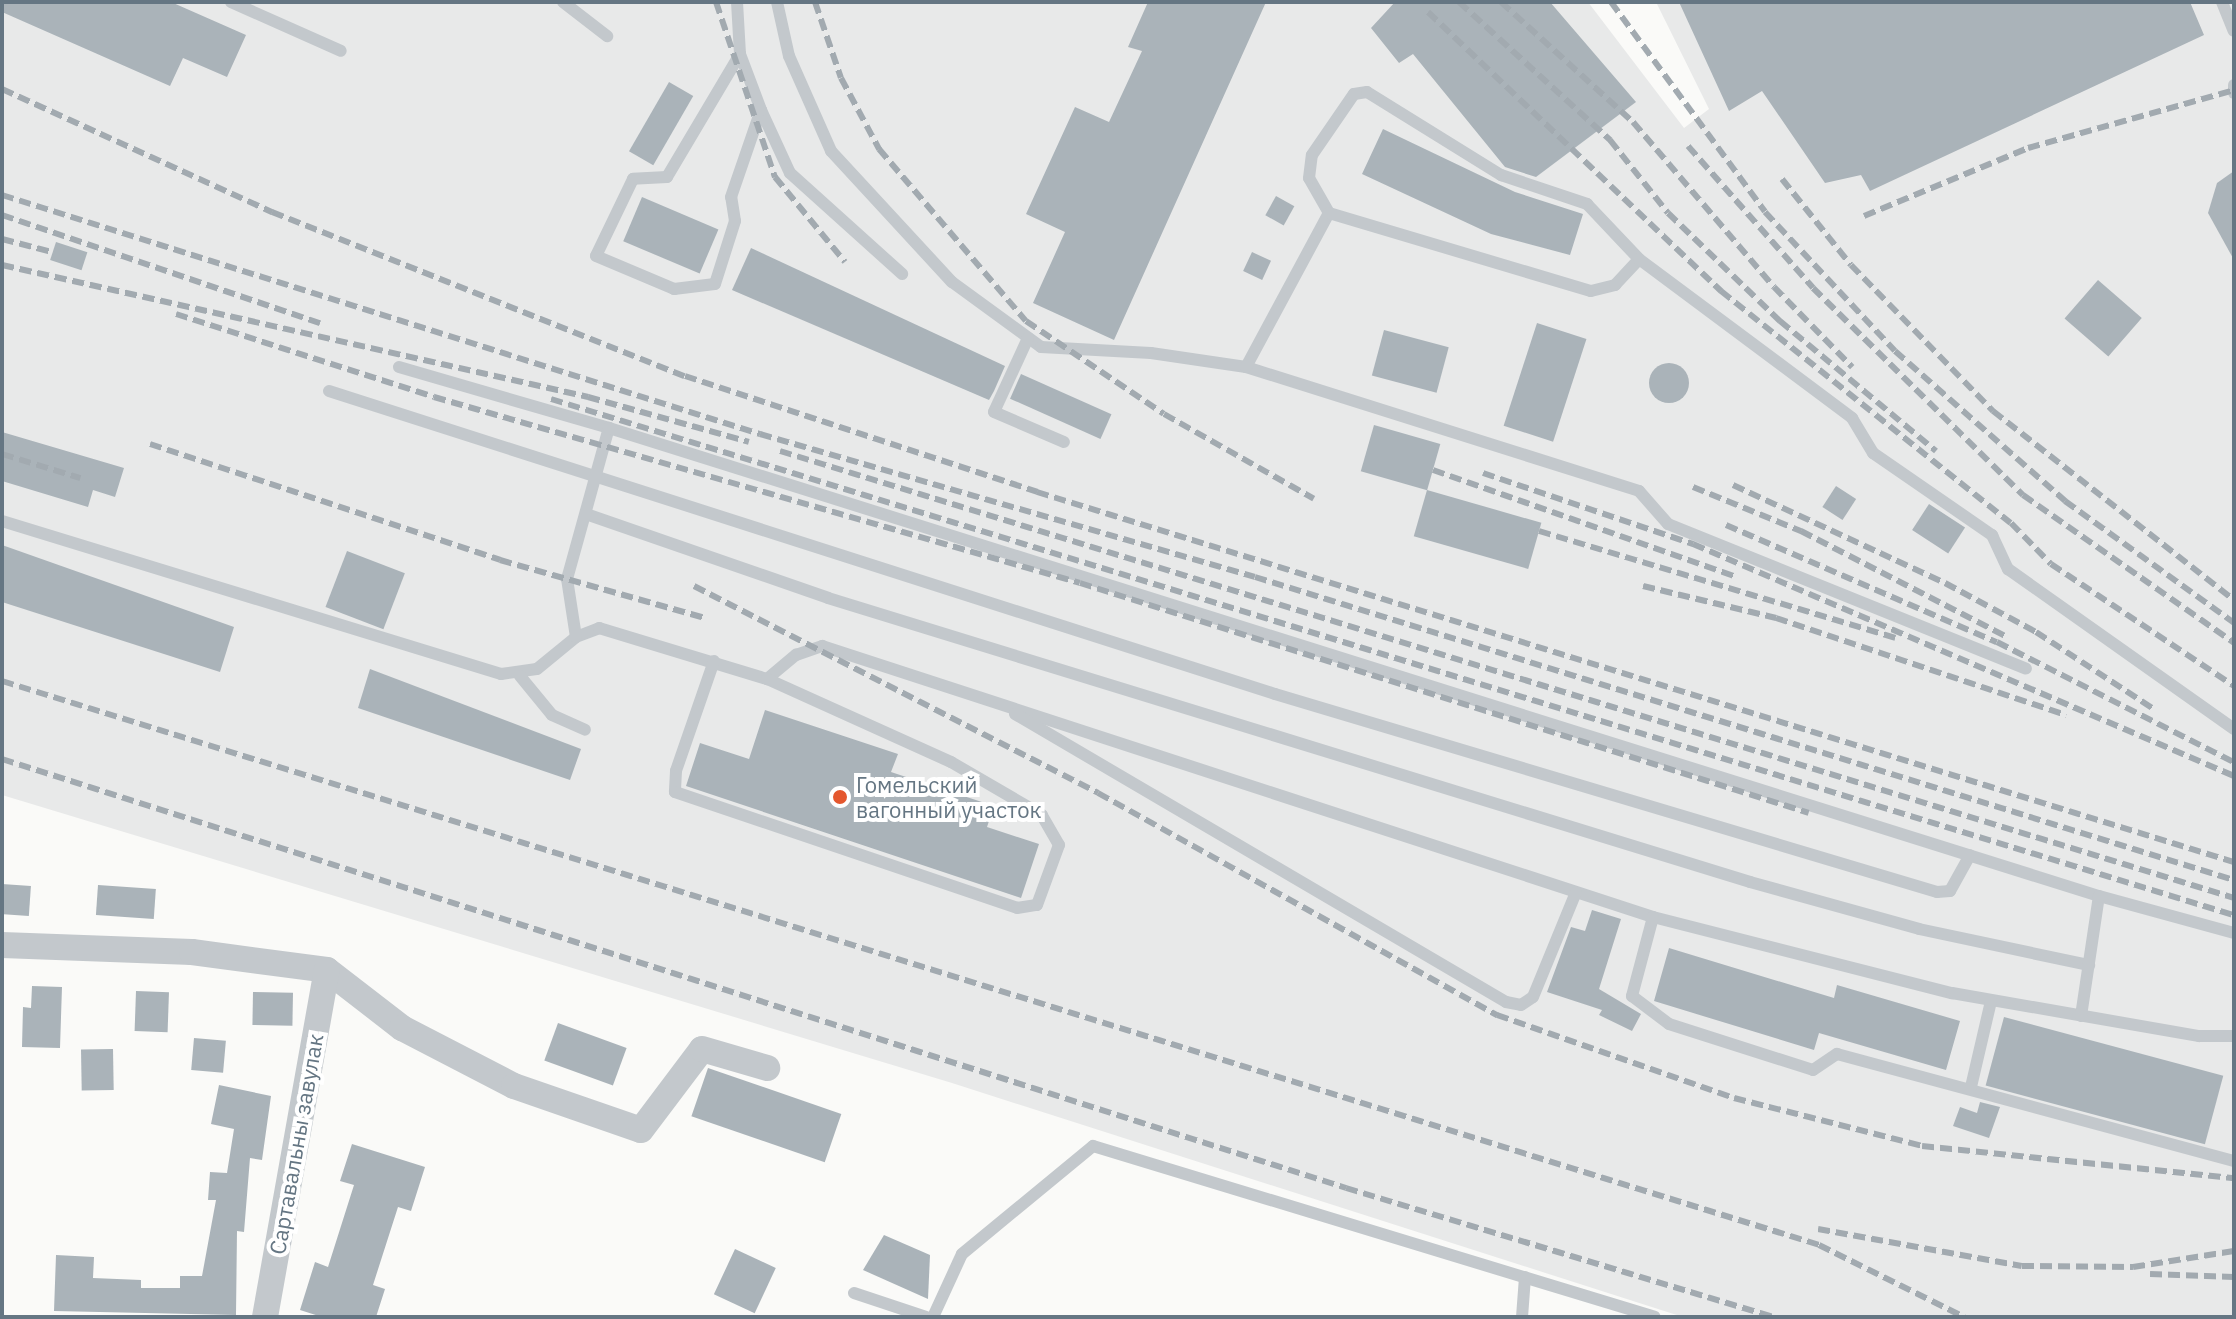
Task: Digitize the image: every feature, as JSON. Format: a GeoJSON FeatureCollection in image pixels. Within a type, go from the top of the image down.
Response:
{"type":"FeatureCollection","features":[{"type":"Feature","properties":{"kind":"street"},"geometry":{"type":"LineString","coordinates":[[2,945],[192,952],[327,970],[402,1028],[514,1086],[641,1130],[702,1049],[767,1068]]}},
{"type":"Feature","properties":{"kind":"street","name":"Сартавальны завулак"},"geometry":{"type":"LineString","coordinates":[[265,1317],[327,970]]}},
{"type":"Feature","properties":{"kind":"lane"},"geometry":{"type":"LineString","coordinates":[[231,2],[341,51]]}},
{"type":"Feature","properties":{"kind":"lane"},"geometry":{"type":"LineString","coordinates":[[563,2],[607,36]]}},
{"type":"Feature","properties":{"kind":"lane"},"geometry":{"type":"LineString","coordinates":[[737,2],[740,54],[790,173],[902,274]]}},
{"type":"Feature","properties":{"kind":"lane"},"geometry":{"type":"LineString","coordinates":[[777,2],[789,56],[831,151],[952,282],[1041,347],[1151,353],[1246,367],[1639,491],[1668,524],[2026,669]]}},
{"type":"Feature","properties":{"kind":"lane"},"geometry":{"type":"LineString","coordinates":[[2222,2],[2234,31]]}},
{"type":"Feature","properties":{"kind":"lane"},"geometry":{"type":"LineString","coordinates":[[740,54],[667,177],[633,179],[596,256],[674,289],[715,284],[735,221],[731,197],[761,110]]}},
{"type":"Feature","properties":{"kind":"lane"},"geometry":{"type":"LineString","coordinates":[[2234,85],[2234,93]]}},
{"type":"Feature","properties":{"kind":"lane"},"geometry":{"type":"LineString","coordinates":[[1639,259],[1615,285],[1591,291],[1329,213],[1309,178],[1312,155],[1354,94],[1367,92],[1501,175],[1587,204],[1639,259],[1852,418],[1873,453],[1992,535],[2008,569],[2234,729]]}},
{"type":"Feature","properties":{"kind":"lane"},"geometry":{"type":"LineString","coordinates":[[1246,367],[1329,213]]}},
{"type":"Feature","properties":{"kind":"lane"},"geometry":{"type":"LineString","coordinates":[[1028,338],[994,412],[1064,442]]}},
{"type":"Feature","properties":{"kind":"lane"},"geometry":{"type":"LineString","coordinates":[[399,367],[609,428],[2099,896],[2234,933]]}},
{"type":"Feature","properties":{"kind":"lane"},"geometry":{"type":"LineString","coordinates":[[329,391],[1275,694],[1937,892],[1950,891],[1970,855]]}},
{"type":"Feature","properties":{"kind":"lane"},"geometry":{"type":"LineString","coordinates":[[576,637],[567,579],[609,428]]}},
{"type":"Feature","properties":{"kind":"lane"},"geometry":{"type":"LineString","coordinates":[[586,514],[828,598],[1721,874],[1919,929],[2089,965]]}},
{"type":"Feature","properties":{"kind":"lane"},"geometry":{"type":"LineString","coordinates":[[2,521],[471,667],[520,676],[552,715],[585,730]]}},
{"type":"Feature","properties":{"kind":"lane"},"geometry":{"type":"LineString","coordinates":[[520,676],[576,637],[619,630],[714,661],[767,679],[938,755],[1042,815],[1059,845],[1037,905],[1017,908],[675,792],[676,771],[714,661]]}},
{"type":"Feature","properties":{"kind":"lane"},"geometry":{"type":"LineString","coordinates":[[767,679],[796,655],[822,646],[1653,917],[1991,1001],[2234,1036]]}},
{"type":"Feature","properties":{"kind":"lane"},"geometry":{"type":"LineString","coordinates":[[995,702],[1506,1002],[1521,1005],[1533,997],[1576,892]]}},
{"type":"Feature","properties":{"kind":"lane"},"geometry":{"type":"LineString","coordinates":[[2081,1016],[2099,896]]}},
{"type":"Feature","properties":{"kind":"lane"},"geometry":{"type":"LineString","coordinates":[[1653,917],[1631,987],[1638,1005],[1659,1019],[1813,1070],[1837,1054],[1971,1087],[2234,1161]]}},
{"type":"Feature","properties":{"kind":"lane"},"geometry":{"type":"LineString","coordinates":[[1971,1087],[1991,1001]]}},
{"type":"Feature","properties":{"kind":"lane"},"geometry":{"type":"LineString","coordinates":[[933,1317],[962,1254],[1093,1146],[1655,1317]]}},
{"type":"Feature","properties":{"kind":"lane"},"geometry":{"type":"LineString","coordinates":[[1522,1317],[1525,1277]]}},
{"type":"Feature","properties":{"kind":"lane"},"geometry":{"type":"LineString","coordinates":[[854,1293],[926,1317]]}},
{"type":"Feature","properties":{"kind":"shaded area"},"geometry":{"type":"Polygon","coordinates":[[[2,2],[1588,2],[1684,128],[1709,109],[1656,2],[2234,2],[2234,1317],[1683,1317],[952,1083],[2,795],[2,2]]]}},
{"type":"Feature","properties":{"kind":"building"},"geometry":{"type":"Polygon","coordinates":[[[2,2],[171,2],[246,35],[227,77],[183,58],[170,86],[2,12],[2,2]]]}},
{"type":"Feature","properties":{"kind":"building"},"geometry":{"type":"Polygon","coordinates":[[[1148,2],[1266,2],[1114,340],[1033,303],[1065,232],[1026,214],[1075,107],[1109,122],[1142,51],[1128,47],[1148,2]]]}},
{"type":"Feature","properties":{"kind":"building"},"geometry":{"type":"Polygon","coordinates":[[[1395,2],[1550,2],[1636,102],[1536,177],[1505,167],[1413,54],[1399,63],[1371,28],[1395,2]]]}},
{"type":"Feature","properties":{"kind":"building"},"geometry":{"type":"Polygon","coordinates":[[[1679,2],[2190,2],[2204,35],[1870,191],[1861,175],[1825,183],[1762,91],[1729,111],[1679,2]]]}},
{"type":"Feature","properties":{"kind":"building"},"geometry":{"type":"Polygon","coordinates":[[[669,82],[693,96],[653,165],[629,151],[669,82]]]}},
{"type":"Feature","properties":{"kind":"building"},"geometry":{"type":"Polygon","coordinates":[[[1383,129],[1515,192],[1583,214],[1570,255],[1491,234],[1362,174],[1383,129]]]}},
{"type":"Feature","properties":{"kind":"building"},"geometry":{"type":"Polygon","coordinates":[[[2234,171],[2234,260],[2208,213],[2217,183],[2234,171]]]}},
{"type":"Feature","properties":{"kind":"building"},"geometry":{"type":"Polygon","coordinates":[[[1276,196],[1294,206],[1284,225],[1265,215],[1276,196]]]}},
{"type":"Feature","properties":{"kind":"building"},"geometry":{"type":"Polygon","coordinates":[[[642,197],[718,229],[700,274],[623,241],[642,197]]]}},
{"type":"Feature","properties":{"kind":"building"},"geometry":{"type":"Polygon","coordinates":[[[56,242],[87,252],[82,270],[50,260],[56,242]]]}},
{"type":"Feature","properties":{"kind":"building"},"geometry":{"type":"Polygon","coordinates":[[[751,248],[1005,366],[989,400],[732,290],[751,248]]]}},
{"type":"Feature","properties":{"kind":"building"},"geometry":{"type":"Polygon","coordinates":[[[1252,252],[1271,261],[1262,280],[1243,271],[1252,252]]]}},
{"type":"Feature","properties":{"kind":"building"},"geometry":{"type":"Polygon","coordinates":[[[2098,280],[2142,318],[2108,357],[2065,318],[2098,280]]]}},
{"type":"Feature","properties":{"kind":"building"},"geometry":{"type":"Polygon","coordinates":[[[1537,323],[1586,339],[1553,442],[1504,426],[1537,323]]]}},
{"type":"Feature","properties":{"kind":"building"},"geometry":{"type":"Polygon","coordinates":[[[1384,330],[1449,347],[1437,393],[1372,375],[1384,330]]]}},
{"type":"Feature","properties":{"kind":"building"},"geometry":{"type":"Polygon","coordinates":[[[1669,363],[1683,369],[1689,383],[1683,397],[1669,403],[1655,397],[1649,383],[1655,369],[1669,363]]]}},
{"type":"Feature","properties":{"kind":"building"},"geometry":{"type":"Polygon","coordinates":[[[1021,374],[1111,414],[1100,439],[1010,399],[1021,374]]]}},
{"type":"Feature","properties":{"kind":"building"},"geometry":{"type":"Polygon","coordinates":[[[1374,425],[1440,444],[1427,490],[1361,471],[1374,425]]]}},
{"type":"Feature","properties":{"kind":"building"},"geometry":{"type":"Polygon","coordinates":[[[2,432],[124,468],[115,497],[93,490],[88,507],[2,481],[2,432]]]}},
{"type":"Feature","properties":{"kind":"building"},"geometry":{"type":"Polygon","coordinates":[[[1836,486],[1856,499],[1843,520],[1822,507],[1836,486]]]}},
{"type":"Feature","properties":{"kind":"building"},"geometry":{"type":"Polygon","coordinates":[[[1427,490],[1541,523],[1528,569],[1414,536],[1427,490]]]}},
{"type":"Feature","properties":{"kind":"building"},"geometry":{"type":"Polygon","coordinates":[[[1929,504],[1965,527],[1948,553],[1912,530],[1929,504]]]}},
{"type":"Feature","properties":{"kind":"building"},"geometry":{"type":"Polygon","coordinates":[[[2,545],[234,627],[220,672],[2,602],[2,545]]]}},
{"type":"Feature","properties":{"kind":"building"},"geometry":{"type":"Polygon","coordinates":[[[347,551],[405,573],[383,629],[325,607],[347,551]]]}},
{"type":"Feature","properties":{"kind":"building"},"geometry":{"type":"Polygon","coordinates":[[[370,669],[581,749],[570,780],[358,708],[370,669]]]}},
{"type":"Feature","properties":{"kind":"building","name":"Гомельский вагонный участок"},"geometry":{"type":"Polygon","coordinates":[[[765,710],[898,754],[891,772],[994,806],[987,827],[1039,844],[1021,898],[686,786],[700,743],[749,759],[765,710]]]}},
{"type":"Feature","properties":{"kind":"building"},"geometry":{"type":"Polygon","coordinates":[[[2,884],[31,886],[29,916],[2,914],[2,884]]]}},
{"type":"Feature","properties":{"kind":"building"},"geometry":{"type":"Polygon","coordinates":[[[98,885],[156,889],[154,919],[96,915],[98,885]]]}},
{"type":"Feature","properties":{"kind":"building"},"geometry":{"type":"Polygon","coordinates":[[[1592,910],[1621,919],[1599,989],[1641,1014],[1632,1031],[1599,1015],[1602,1010],[1547,992],[1571,927],[1585,931],[1592,910]]]}},
{"type":"Feature","properties":{"kind":"building"},"geometry":{"type":"Polygon","coordinates":[[[1669,948],[1834,998],[1837,985],[1960,1021],[1946,1070],[1819,1033],[1814,1050],[1654,1001],[1669,948]]]}},
{"type":"Feature","properties":{"kind":"building"},"geometry":{"type":"Polygon","coordinates":[[[32,986],[62,987],[60,1048],[22,1047],[23,1007],[31,1008],[32,986]]]}},
{"type":"Feature","properties":{"kind":"building"},"geometry":{"type":"Polygon","coordinates":[[[136,991],[169,992],[168,1032],[135,1031],[136,991]]]}},
{"type":"Feature","properties":{"kind":"building"},"geometry":{"type":"Polygon","coordinates":[[[253,992],[293,993],[292,1026],[252,1025],[253,992]]]}},
{"type":"Feature","properties":{"kind":"building"},"geometry":{"type":"Polygon","coordinates":[[[2004,1017],[2223,1076],[2205,1144],[1986,1086],[2004,1017]]]}},
{"type":"Feature","properties":{"kind":"building"},"geometry":{"type":"Polygon","coordinates":[[[558,1023],[627,1048],[613,1086],[544,1061],[558,1023]]]}},
{"type":"Feature","properties":{"kind":"building"},"geometry":{"type":"Polygon","coordinates":[[[194,1038],[226,1041],[223,1073],[191,1070],[194,1038]]]}},
{"type":"Feature","properties":{"kind":"building"},"geometry":{"type":"Polygon","coordinates":[[[113,1049],[114,1090],[82,1091],[81,1050],[113,1049]]]}},
{"type":"Feature","properties":{"kind":"building"},"geometry":{"type":"Polygon","coordinates":[[[708,1068],[841,1114],[825,1162],[691,1116],[708,1068]]]}},
{"type":"Feature","properties":{"kind":"building"},"geometry":{"type":"Polygon","coordinates":[[[219,1085],[271,1096],[262,1160],[250,1158],[244,1232],[237,1231],[236,1315],[54,1311],[56,1255],[94,1257],[93,1278],[141,1280],[141,1288],[180,1288],[180,1276],[202,1276],[216,1200],[208,1200],[210,1172],[227,1173],[234,1129],[211,1124],[219,1085]]]}},
{"type":"Feature","properties":{"kind":"building"},"geometry":{"type":"Polygon","coordinates":[[[1980,1102],[2000,1107],[1989,1138],[1953,1126],[1960,1107],[1977,1113],[1980,1102]]]}},
{"type":"Feature","properties":{"kind":"building"},"geometry":{"type":"Polygon","coordinates":[[[352,1144],[425,1167],[411,1211],[398,1207],[373,1285],[385,1289],[376,1317],[322,1317],[300,1310],[315,1262],[328,1267],[354,1185],[340,1181],[352,1144]]]}},
{"type":"Feature","properties":{"kind":"building"},"geometry":{"type":"Polygon","coordinates":[[[884,1235],[930,1255],[928,1299],[863,1270],[884,1235]]]}},
{"type":"Feature","properties":{"kind":"building"},"geometry":{"type":"Polygon","coordinates":[[[735,1249],[776,1268],[755,1313],[714,1294],[735,1249]]]}},
{"type":"Feature","properties":{"kind":"railway"},"geometry":{"type":"LineString","coordinates":[[716,2],[775,177],[845,262]]}},
{"type":"Feature","properties":{"kind":"railway"},"geometry":{"type":"LineString","coordinates":[[815,2],[841,78],[879,149],[1026,321],[1164,414],[1314,499]]}},
{"type":"Feature","properties":{"kind":"railway"},"geometry":{"type":"LineString","coordinates":[[1459,2],[1610,140],[1668,213],[1780,321],[1936,451]]}},
{"type":"Feature","properties":{"kind":"railway"},"geometry":{"type":"LineString","coordinates":[[1501,2],[1633,122],[1774,287],[1852,367]]}},
{"type":"Feature","properties":{"kind":"railway"},"geometry":{"type":"LineString","coordinates":[[1611,2],[1765,212],[1895,351],[2065,501],[2234,623]]}},
{"type":"Feature","properties":{"kind":"railway"},"geometry":{"type":"LineString","coordinates":[[1428,12],[1721,291],[2011,523],[2051,564],[2234,686]]}},
{"type":"Feature","properties":{"kind":"railway"},"geometry":{"type":"LineString","coordinates":[[2,89],[272,212],[685,376],[1037,492],[2234,862]]}},
{"type":"Feature","properties":{"kind":"railway"},"geometry":{"type":"LineString","coordinates":[[1864,216],[2028,148],[2234,90]]}},
{"type":"Feature","properties":{"kind":"railway"},"geometry":{"type":"LineString","coordinates":[[1688,146],[1813,288],[2023,495],[2234,643]]}},
{"type":"Feature","properties":{"kind":"railway"},"geometry":{"type":"LineString","coordinates":[[1782,179],[1851,265],[1993,411],[2234,600]]}},
{"type":"Feature","properties":{"kind":"railway"},"geometry":{"type":"LineString","coordinates":[[2,195],[760,434],[1255,577],[2234,880]]}},
{"type":"Feature","properties":{"kind":"railway"},"geometry":{"type":"LineString","coordinates":[[2,215],[320,323]]}},
{"type":"Feature","properties":{"kind":"railway"},"geometry":{"type":"LineString","coordinates":[[2,239],[52,252]]}},
{"type":"Feature","properties":{"kind":"railway"},"geometry":{"type":"LineString","coordinates":[[2,265],[588,397],[749,442]]}},
{"type":"Feature","properties":{"kind":"railway"},"geometry":{"type":"LineString","coordinates":[[176,314],[434,397],[1080,583],[1809,813]]}},
{"type":"Feature","properties":{"kind":"railway"},"geometry":{"type":"LineString","coordinates":[[551,399],[2234,915]]}},
{"type":"Feature","properties":{"kind":"railway"},"geometry":{"type":"LineString","coordinates":[[150,444],[500,560],[705,618]]}},
{"type":"Feature","properties":{"kind":"railway"},"geometry":{"type":"LineString","coordinates":[[780,451],[2234,898]]}},
{"type":"Feature","properties":{"kind":"railway"},"geometry":{"type":"LineString","coordinates":[[2,454],[80,478]]}},
{"type":"Feature","properties":{"kind":"railway"},"geometry":{"type":"LineString","coordinates":[[1433,470],[1737,577]]}},
{"type":"Feature","properties":{"kind":"railway"},"geometry":{"type":"LineString","coordinates":[[1483,473],[1693,544],[2234,776]]}},
{"type":"Feature","properties":{"kind":"railway"},"geometry":{"type":"LineString","coordinates":[[1733,485],[1945,583],[2036,632],[2155,710]]}},
{"type":"Feature","properties":{"kind":"railway"},"geometry":{"type":"LineString","coordinates":[[1693,487],[1801,531],[2007,637]]}},
{"type":"Feature","properties":{"kind":"railway"},"geometry":{"type":"LineString","coordinates":[[1726,525],[1997,642],[2234,762]]}},
{"type":"Feature","properties":{"kind":"railway"},"geometry":{"type":"LineString","coordinates":[[1539,531],[1895,638]]}},
{"type":"Feature","properties":{"kind":"railway"},"geometry":{"type":"LineString","coordinates":[[694,586],[1098,793],[1497,1015],[1734,1098],[1922,1146],[2234,1178]]}},
{"type":"Feature","properties":{"kind":"railway"},"geometry":{"type":"LineString","coordinates":[[1643,586],[1776,618],[2066,715]]}},
{"type":"Feature","properties":{"kind":"railway"},"geometry":{"type":"LineString","coordinates":[[2,681],[1819,1245],[1964,1317]]}},
{"type":"Feature","properties":{"kind":"railway"},"geometry":{"type":"LineString","coordinates":[[2,759],[1346,1188],[1774,1317]]}},
{"type":"Feature","properties":{"kind":"railway"},"geometry":{"type":"LineString","coordinates":[[1818,1229],[2022,1266],[2133,1267],[2234,1251]]}},
{"type":"Feature","properties":{"kind":"railway"},"geometry":{"type":"LineString","coordinates":[[2150,1274],[2234,1277]]}},
{"type":"Feature","properties":{"kind":"place","name":"Гомельский вагонный участок"},"geometry":{"type":"Point","coordinates":[840,797]}}]}
